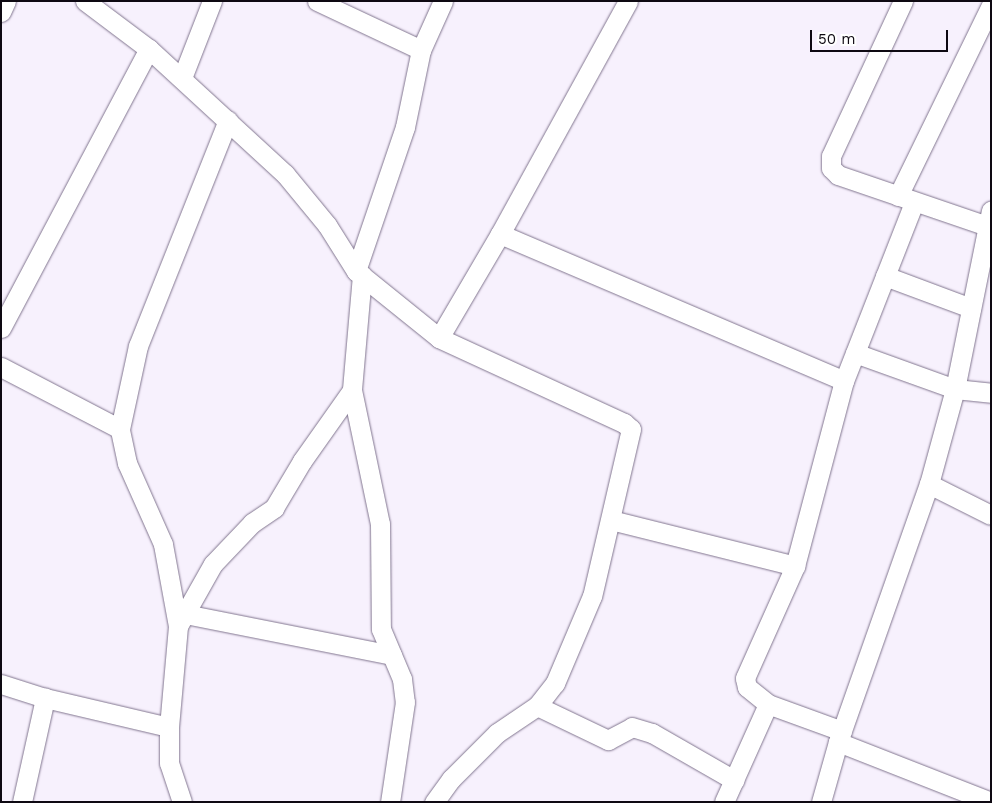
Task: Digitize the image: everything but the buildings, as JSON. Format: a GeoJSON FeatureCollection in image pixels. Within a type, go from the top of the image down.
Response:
{"type":"FeatureCollection","features":[{"type":"Feature","properties":{"kind":"street"},"geometry":{"type":"LineString","coordinates":[[1,12],[6,1]]}},
{"type":"Feature","properties":{"kind":"street"},"geometry":{"type":"LineString","coordinates":[[85,1],[150,49],[285,174],[327,225],[359,273],[439,338],[624,423],[631,429],[592,596],[566,662],[555,683],[537,706],[497,733],[450,779],[434,802]]}},
{"type":"Feature","properties":{"kind":"street"},"geometry":{"type":"LineString","coordinates":[[182,78],[212,1]]}},
{"type":"Feature","properties":{"kind":"street"},"geometry":{"type":"LineString","coordinates":[[317,1],[421,50]]}},
{"type":"Feature","properties":{"kind":"street"},"geometry":{"type":"LineString","coordinates":[[390,802],[405,702],[402,679],[381,629],[380,524],[352,390],[359,273],[405,127],[421,50],[442,1]]}},
{"type":"Feature","properties":{"kind":"street"},"geometry":{"type":"LineString","coordinates":[[439,338],[500,234],[628,1]]}},
{"type":"Feature","properties":{"kind":"street"},"geometry":{"type":"LineString","coordinates":[[821,802],[840,737],[929,484],[955,389],[989,218],[906,199],[838,175],[830,162],[903,1]]}},
{"type":"Feature","properties":{"kind":"street"},"geometry":{"type":"LineString","coordinates":[[990,802],[768,704],[747,687],[745,678],[796,566],[844,381],[885,276],[906,199],[991,5]]}},
{"type":"Feature","properties":{"kind":"street"},"geometry":{"type":"LineString","coordinates":[[1,328],[150,49]]}},
{"type":"Feature","properties":{"kind":"street"},"geometry":{"type":"LineString","coordinates":[[182,802],[169,763],[169,727],[181,620],[163,544],[127,463],[120,429],[138,346],[228,120]]}},
{"type":"Feature","properties":{"kind":"street"},"geometry":{"type":"LineString","coordinates":[[500,234],[844,381]]}},
{"type":"Feature","properties":{"kind":"street"},"geometry":{"type":"LineString","coordinates":[[885,276],[971,308]]}},
{"type":"Feature","properties":{"kind":"street"},"geometry":{"type":"LineString","coordinates":[[855,353],[955,389],[991,393]]}},
{"type":"Feature","properties":{"kind":"street"},"geometry":{"type":"LineString","coordinates":[[1,367],[120,429]]}},
{"type":"Feature","properties":{"kind":"street"},"geometry":{"type":"LineString","coordinates":[[181,620],[213,564],[252,523],[274,508],[302,461],[352,390]]}},
{"type":"Feature","properties":{"kind":"street"},"geometry":{"type":"LineString","coordinates":[[929,484],[991,514]]}},
{"type":"Feature","properties":{"kind":"street"},"geometry":{"type":"LineString","coordinates":[[611,520],[796,566]]}},
{"type":"Feature","properties":{"kind":"street"},"geometry":{"type":"LineString","coordinates":[[181,620],[392,655]]}},
{"type":"Feature","properties":{"kind":"street"},"geometry":{"type":"LineString","coordinates":[[1,684],[45,698],[169,727]]}},
{"type":"Feature","properties":{"kind":"street"},"geometry":{"type":"LineString","coordinates":[[22,802],[45,698]]}},
{"type":"Feature","properties":{"kind":"street"},"geometry":{"type":"LineString","coordinates":[[724,802],[768,704]]}},
{"type":"Feature","properties":{"kind":"street"},"geometry":{"type":"LineString","coordinates":[[537,706],[608,740],[632,727],[645,730],[734,780]]}}]}
